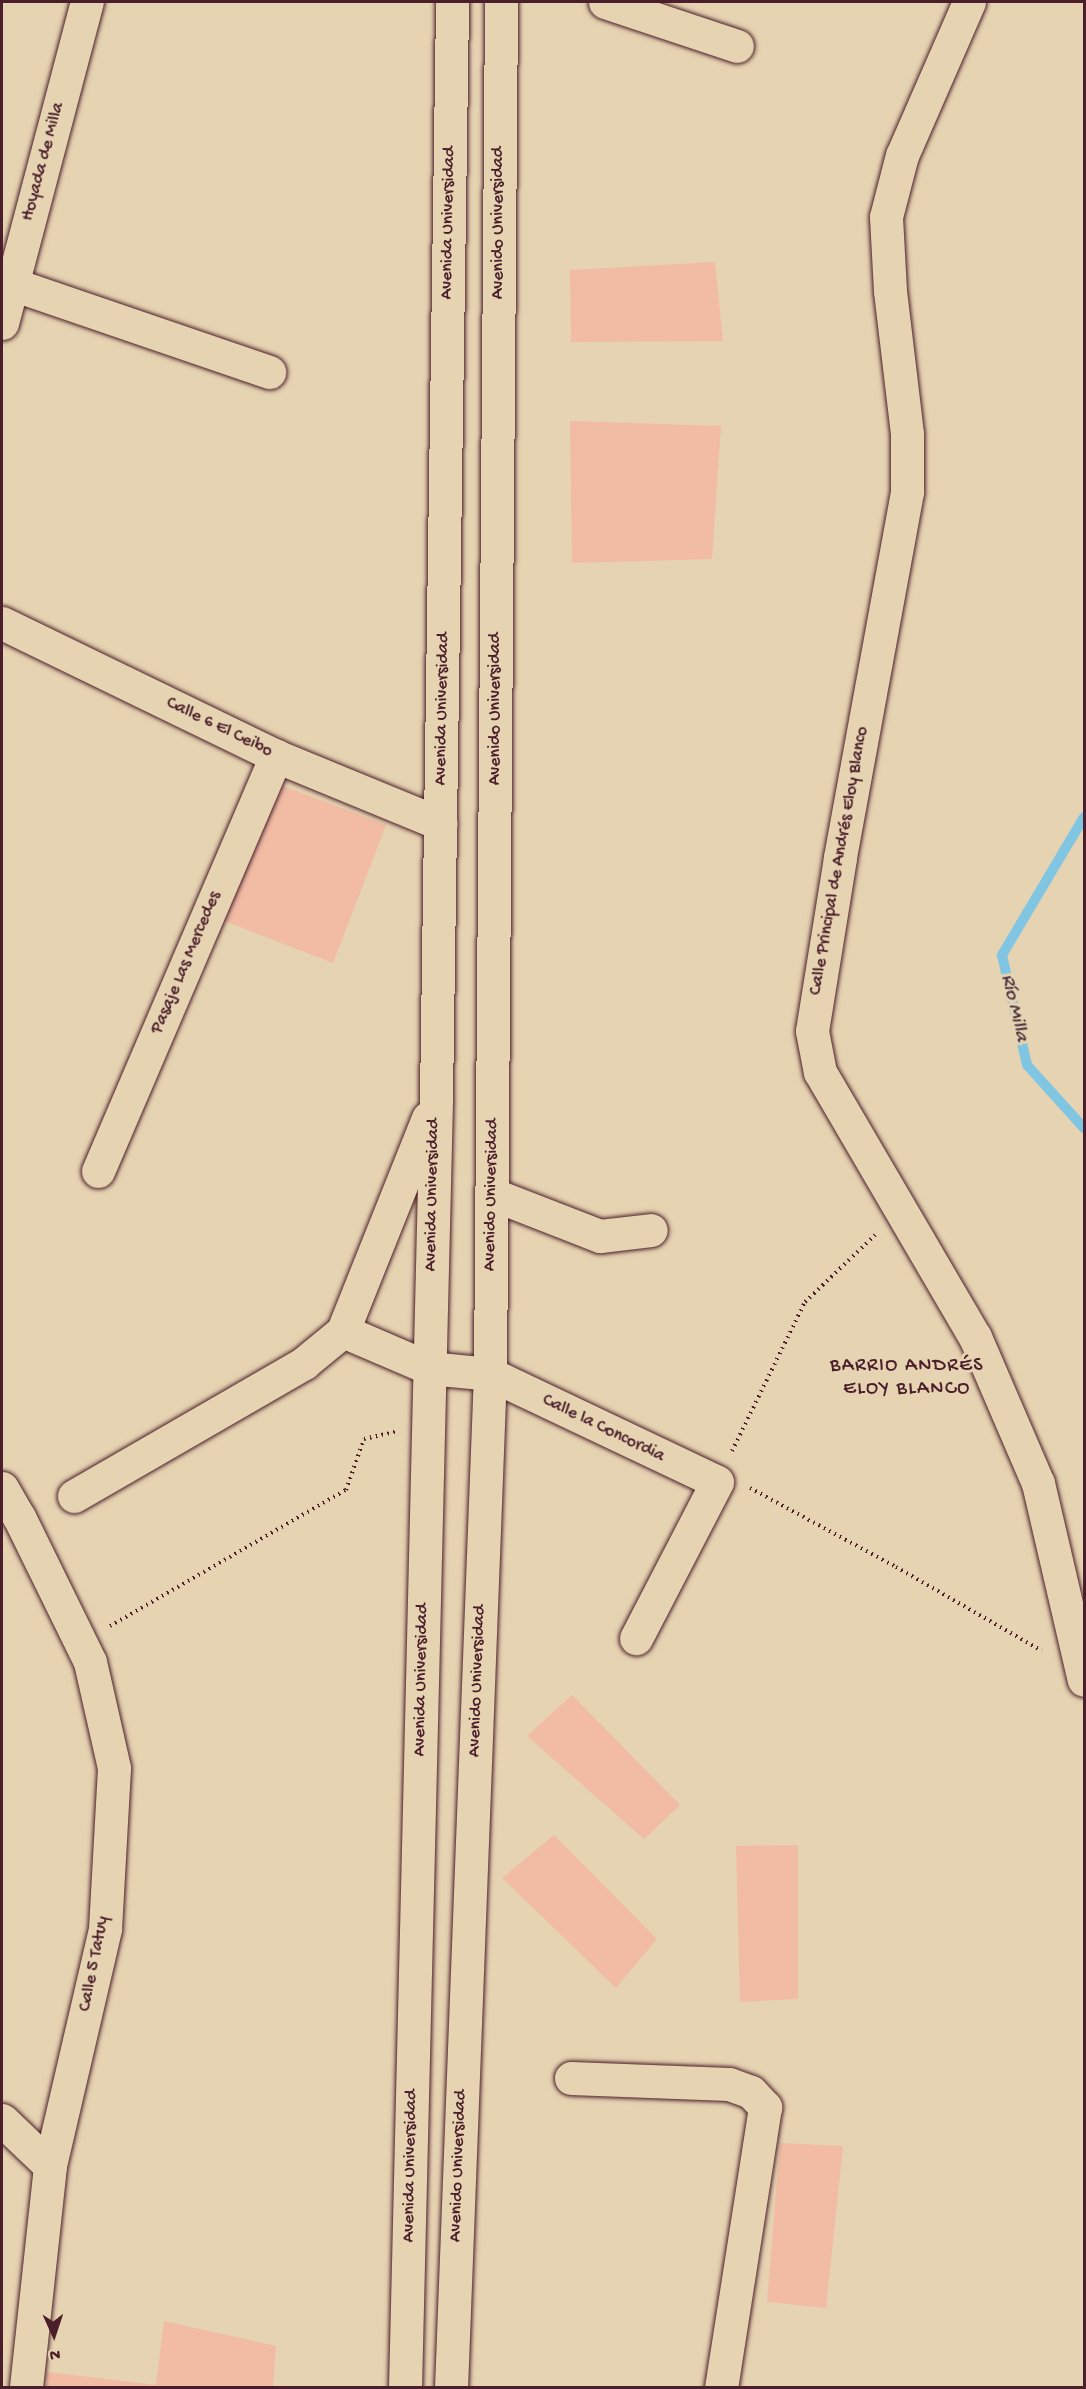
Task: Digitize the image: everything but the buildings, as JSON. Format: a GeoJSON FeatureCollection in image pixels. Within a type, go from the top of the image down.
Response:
{"type":"FeatureCollection","features":[{"type":"Feature","properties":{"kind":"street","name":"Hoyada de Milla"},"geometry":{"type":"LineString","coordinates":[[2,323],[87,2]]}},
{"type":"Feature","properties":{"kind":"street","name":"Avenida Universidad"},"geometry":{"type":"LineString","coordinates":[[405,2388],[436,1097],[452,2]]}},
{"type":"Feature","properties":{"kind":"street","name":"Avenido Universidad"},"geometry":{"type":"LineString","coordinates":[[451,2388],[490,1374],[501,2]]}},
{"type":"Feature","properties":{"kind":"street"},"geometry":{"type":"LineString","coordinates":[[605,2],[737,46]]}},
{"type":"Feature","properties":{"kind":"street","name":"Calle Principal de Andrés Eloy Blanco"},"geometry":{"type":"LineString","coordinates":[[969,2],[902,155],[886,217],[890,291],[907,434],[907,492],[840,858],[812,1031],[820,1072],[899,1211],[975,1337],[1038,1483],[1084,1676]]}},
{"type":"Feature","properties":{"kind":"street"},"geometry":{"type":"LineString","coordinates":[[12,284],[269,372]]}},
{"type":"Feature","properties":{"kind":"street","name":"Calle 6 El Ceibo"},"geometry":{"type":"LineString","coordinates":[[2,623],[276,756],[441,824]]}},
{"type":"Feature","properties":{"kind":"street","name":"Pasaje Las Mercedes"},"geometry":{"type":"LineString","coordinates":[[98,1171],[276,756]]}},
{"type":"Feature","properties":{"kind":"street"},"geometry":{"type":"LineString","coordinates":[[74,1496],[304,1363],[343,1330],[436,1097]]}},
{"type":"Feature","properties":{"kind":"street"},"geometry":{"type":"LineString","coordinates":[[492,1194],[600,1236],[651,1230]]}},
{"type":"Feature","properties":{"kind":"street","name":"Calle la Concordia"},"geometry":{"type":"LineString","coordinates":[[343,1330],[429,1368],[490,1374],[717,1482]]}},
{"type":"Feature","properties":{"kind":"street"},"geometry":{"type":"LineString","coordinates":[[636,1638],[717,1482]]}},
{"type":"Feature","properties":{"kind":"street","name":"Calle 5 Tatuy"},"geometry":{"type":"LineString","coordinates":[[2,1488],[20,1517],[90,1662],[114,1768],[105,1929],[51,2166],[26,2388]]}},
{"type":"Feature","properties":{"kind":"street"},"geometry":{"type":"LineString","coordinates":[[571,2078],[729,2084],[752,2092],[765,2107],[721,2388]]}},
{"type":"Feature","properties":{"kind":"street"},"geometry":{"type":"LineString","coordinates":[[2,2120],[51,2166]]}},
{"type":"Feature","properties":{"kind":"path"},"geometry":{"type":"LineString","coordinates":[[899,1211],[805,1302],[717,1482],[749,1488],[896,1567],[1084,1676]]}},
{"type":"Feature","properties":{"kind":"path"},"geometry":{"type":"LineString","coordinates":[[101,1631],[346,1490],[364,1439],[428,1424]]}},
{"type":"Feature","properties":{"kind":"waterway","name":"Río Milla"},"geometry":{"type":"LineString","coordinates":[[1084,817],[1002,955],[1027,1065],[1084,1128]]}},
{"type":"Feature","properties":{"kind":"district","name":"BARRIO ANDRÉS ELOY BLANCO"},"geometry":{"type":"Point","coordinates":[907,1378]}}]}
